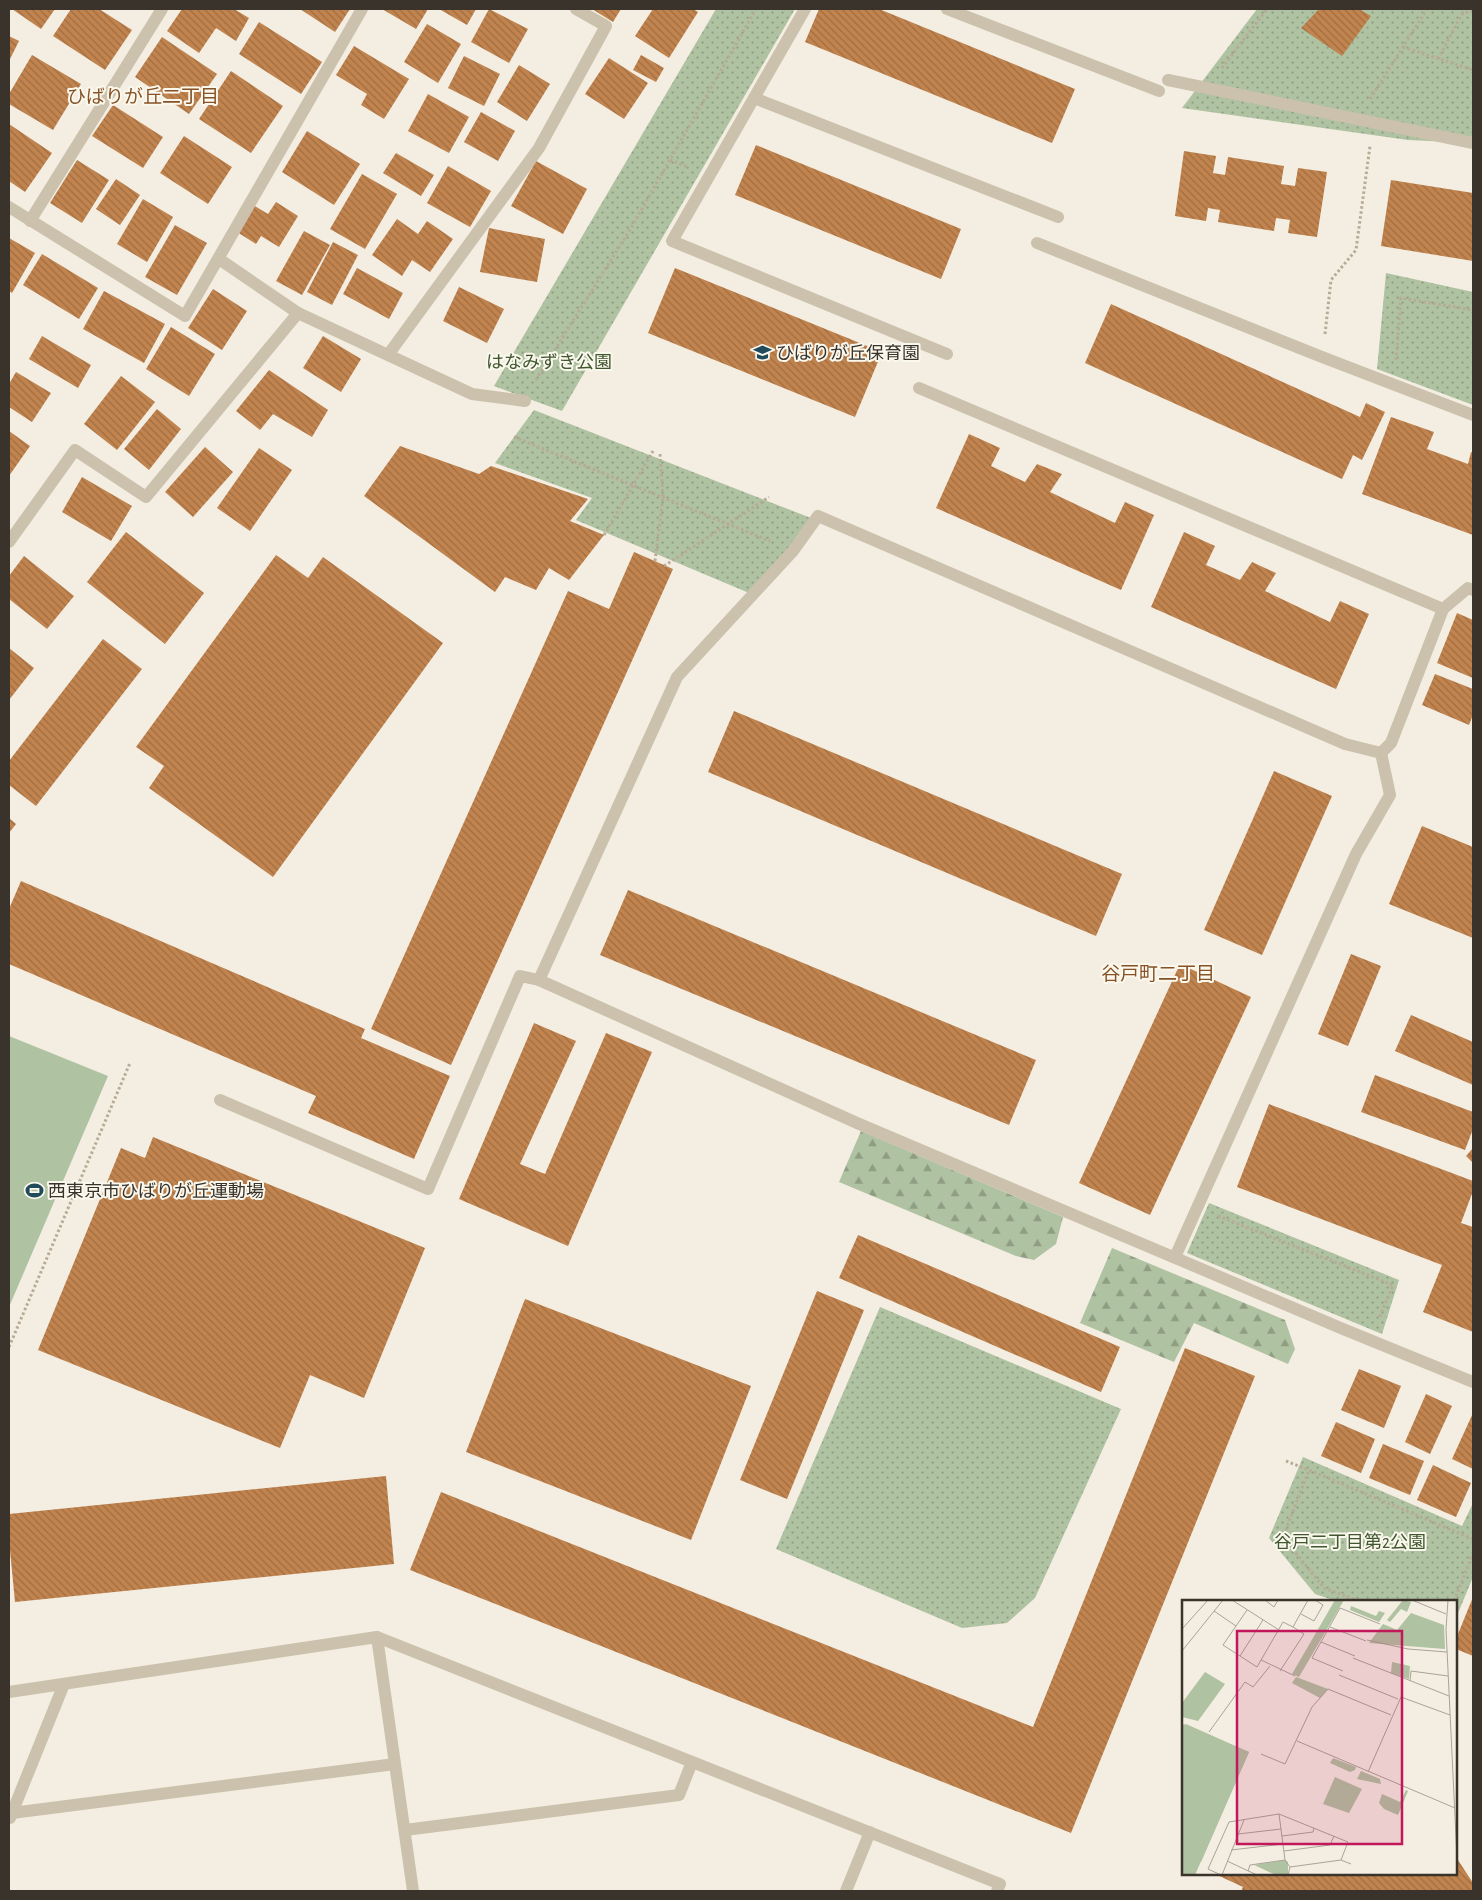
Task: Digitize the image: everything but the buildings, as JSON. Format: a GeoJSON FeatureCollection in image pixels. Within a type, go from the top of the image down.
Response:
{"type":"FeatureCollection","features":[{"type":"Feature","properties":{"kind":"street"},"geometry":{"type":"LineString","coordinates":[[30,221],[162,9]]}},
{"type":"Feature","properties":{"kind":"street"},"geometry":{"type":"LineString","coordinates":[[9,207],[184,316],[219,259],[362,9]]}},
{"type":"Feature","properties":{"kind":"street"},"geometry":{"type":"LineString","coordinates":[[388,356],[539,148],[606,26],[576,9]]}},
{"type":"Feature","properties":{"kind":"street"},"geometry":{"type":"LineString","coordinates":[[806,9],[672,242],[947,354]]}},
{"type":"Feature","properties":{"kind":"street"},"geometry":{"type":"LineString","coordinates":[[947,9],[1159,91]]}},
{"type":"Feature","properties":{"kind":"street"},"geometry":{"type":"LineString","coordinates":[[1168,80],[1473,143]]}},
{"type":"Feature","properties":{"kind":"street"},"geometry":{"type":"LineString","coordinates":[[754,98],[1058,218]]}},
{"type":"Feature","properties":{"kind":"street"},"geometry":{"type":"LineString","coordinates":[[1037,242],[1322,357],[1473,415]]}},
{"type":"Feature","properties":{"kind":"street"},"geometry":{"type":"LineString","coordinates":[[219,259],[298,313],[388,356],[472,394],[525,401]]}},
{"type":"Feature","properties":{"kind":"street"},"geometry":{"type":"LineString","coordinates":[[9,542],[75,450],[146,497],[298,313]]}},
{"type":"Feature","properties":{"kind":"street"},"geometry":{"type":"LineString","coordinates":[[919,388],[1443,609]]}},
{"type":"Feature","properties":{"kind":"street"},"geometry":{"type":"LineString","coordinates":[[540,980],[677,677],[794,551],[818,516],[1346,744],[1381,753]]}},
{"type":"Feature","properties":{"kind":"street"},"geometry":{"type":"LineString","coordinates":[[1381,753],[1391,743],[1443,609],[1468,588],[1473,590]]}},
{"type":"Feature","properties":{"kind":"street"},"geometry":{"type":"LineString","coordinates":[[1175,1257],[1356,854],[1390,795],[1381,753]]}},
{"type":"Feature","properties":{"kind":"street"},"geometry":{"type":"LineString","coordinates":[[220,1100],[428,1189],[520,976],[540,980],[857,1123],[1343,1329],[1473,1382]]}},
{"type":"Feature","properties":{"kind":"street"},"geometry":{"type":"LineString","coordinates":[[377,1637],[413,1891]]}},
{"type":"Feature","properties":{"kind":"street"},"geometry":{"type":"LineString","coordinates":[[9,1692],[377,1637],[1000,1884],[997,1891]]}},
{"type":"Feature","properties":{"kind":"street"},"geometry":{"type":"LineString","coordinates":[[64,1684],[10,1817],[395,1764]]}},
{"type":"Feature","properties":{"kind":"street"},"geometry":{"type":"LineString","coordinates":[[405,1830],[679,1795],[692,1762]]}},
{"type":"Feature","properties":{"kind":"street"},"geometry":{"type":"LineString","coordinates":[[846,1891],[870,1832]]}},
{"type":"Feature","properties":{"kind":"path"},"geometry":{"type":"LineString","coordinates":[[537,378],[631,228],[756,9]]}},
{"type":"Feature","properties":{"kind":"path"},"geometry":{"type":"LineString","coordinates":[[1366,106],[1427,9]]}},
{"type":"Feature","properties":{"kind":"path"},"geometry":{"type":"LineString","coordinates":[[1438,59],[1462,14],[1473,10]]}},
{"type":"Feature","properties":{"kind":"path"},"geometry":{"type":"LineString","coordinates":[[1402,47],[1473,70]]}},
{"type":"Feature","properties":{"kind":"path"},"geometry":{"type":"LineString","coordinates":[[1322,357],[1331,280],[1356,250],[1370,143]]}},
{"type":"Feature","properties":{"kind":"path"},"geometry":{"type":"LineString","coordinates":[[1395,366],[1401,298],[1473,310]]}},
{"type":"Feature","properties":{"kind":"path"},"geometry":{"type":"LineString","coordinates":[[514,437],[794,551]]}},
{"type":"Feature","properties":{"kind":"path"},"geometry":{"type":"LineString","coordinates":[[604,535],[653,451]]}},
{"type":"Feature","properties":{"kind":"path"},"geometry":{"type":"LineString","coordinates":[[655,561],[663,497],[660,454]]}},
{"type":"Feature","properties":{"kind":"path"},"geometry":{"type":"LineString","coordinates":[[664,566],[770,497]]}},
{"type":"Feature","properties":{"kind":"path"},"geometry":{"type":"LineString","coordinates":[[9,1346],[130,1063]]}},
{"type":"Feature","properties":{"kind":"path"},"geometry":{"type":"LineString","coordinates":[[1194,1213],[1210,1220],[1212,1213],[1393,1285],[1378,1323]]}},
{"type":"Feature","properties":{"kind":"path"},"geometry":{"type":"LineString","coordinates":[[1286,1461],[1473,1539]]}},
{"type":"Feature","properties":{"kind":"path"},"geometry":{"type":"LineString","coordinates":[[1310,1470],[1283,1537],[1324,1588],[1356,1600]]}},
{"type":"Feature","properties":{"kind":"path"},"geometry":{"type":"LineString","coordinates":[[1454,1600],[1473,1553]]}},
{"type":"Feature","properties":{"kind":"green space","name":"はなみずき公園"},"geometry":{"type":"Polygon","coordinates":[[[716,9],[795,9],[562,411],[494,386],[716,9]]]}},
{"type":"Feature","properties":{"kind":"green space"},"geometry":{"type":"Polygon","coordinates":[[[1257,9],[1473,9],[1473,143],[1408,140],[1182,108],[1257,9]]]}},
{"type":"Feature","properties":{"kind":"green space"},"geometry":{"type":"Polygon","coordinates":[[[1386,273],[1473,292],[1473,405],[1377,369],[1386,273]]]}},
{"type":"Feature","properties":{"kind":"green space"},"geometry":{"type":"Polygon","coordinates":[[[534,410],[816,520],[749,593],[576,520],[592,498],[495,463],[534,410]]]}},
{"type":"Feature","properties":{"kind":"green space","name":"西東京市ひばりが丘運動場"},"geometry":{"type":"Polygon","coordinates":[[[9,1036],[108,1076],[9,1307],[9,1036]]]}},
{"type":"Feature","properties":{"kind":"green space"},"geometry":{"type":"Polygon","coordinates":[[[861,1131],[1063,1217],[1056,1244],[1034,1260],[1016,1256],[839,1182],[861,1131]]]}},
{"type":"Feature","properties":{"kind":"green space"},"geometry":{"type":"Polygon","coordinates":[[[1209,1203],[1399,1280],[1382,1334],[1187,1253],[1209,1203]]]}},
{"type":"Feature","properties":{"kind":"green space"},"geometry":{"type":"Polygon","coordinates":[[[1112,1248],[1285,1320],[1295,1349],[1288,1364],[1194,1323],[1174,1362],[1080,1323],[1112,1248]]]}},
{"type":"Feature","properties":{"kind":"green space"},"geometry":{"type":"Polygon","coordinates":[[[880,1307],[1121,1409],[1035,1598],[1007,1623],[962,1628],[776,1549],[880,1307]]]}},
{"type":"Feature","properties":{"kind":"green space","name":"谷戸二丁目第2公園"},"geometry":{"type":"Polygon","coordinates":[[[1303,1457],[1462,1526],[1473,1503],[1473,1577],[1457,1616],[1457,1600],[1333,1600],[1315,1594],[1269,1538],[1303,1457]]]}},
{"type":"Feature","properties":{"kind":"place","name":"ひばりが丘保育園"},"geometry":{"type":"Point","coordinates":[762,353]}},
{"type":"Feature","properties":{"kind":"place","name":"西東京市ひばりが丘運動場"},"geometry":{"type":"Point","coordinates":[34,1191]}},
{"type":"Feature","properties":{"kind":"district","name":"ひばりが丘二丁目"},"geometry":{"type":"Point","coordinates":[143,96]}},
{"type":"Feature","properties":{"kind":"district","name":"谷戸町二丁目"},"geometry":{"type":"Point","coordinates":[1158,973]}}]}
